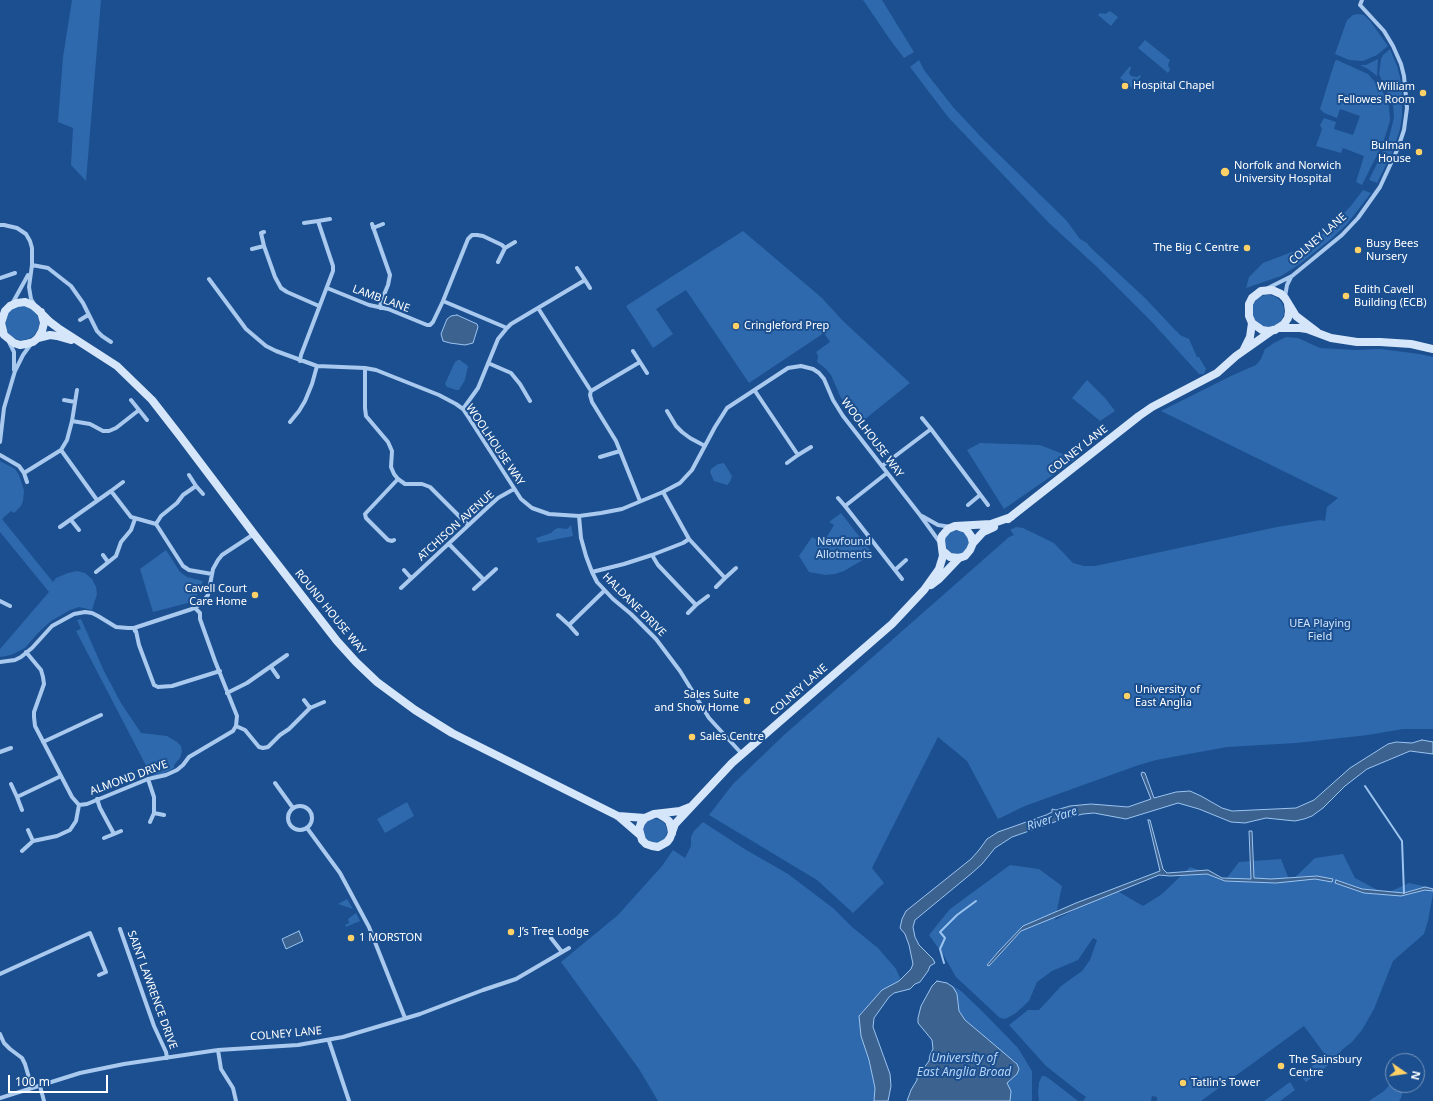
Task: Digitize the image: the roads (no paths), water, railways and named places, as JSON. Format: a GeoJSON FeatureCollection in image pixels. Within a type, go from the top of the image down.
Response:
{"type":"FeatureCollection","features":[{"type":"Feature","properties":{"kind":"street","name":"COLNEY LANE"},"geometry":{"type":"LineString","coordinates":[[1241,353],[1250,337],[1252,323],[1249,316],[1249,304],[1252,298],[1261,291],[1292,276],[1342,235],[1358,218],[1376,192],[1386,176],[1398,148],[1404,130],[1407,108],[1401,64],[1384,31],[1361,2]]}},
{"type":"Feature","properties":{"kind":"street"},"geometry":{"type":"LineString","coordinates":[[304,223],[330,219]]}},
{"type":"Feature","properties":{"kind":"street"},"geometry":{"type":"LineString","coordinates":[[300,361],[333,271],[333,266],[318,221]]}},
{"type":"Feature","properties":{"kind":"street"},"geometry":{"type":"LineString","coordinates":[[380,308],[390,280],[390,275],[372,226],[383,224]]}},
{"type":"Feature","properties":{"kind":"street"},"geometry":{"type":"LineString","coordinates":[[0,225],[17,228],[26,234],[32,248],[32,265],[30,271],[20,291],[1,316],[4,336],[14,352],[14,371],[1,420],[0,442]]}},
{"type":"Feature","properties":{"kind":"street"},"geometry":{"type":"LineString","coordinates":[[262,231],[264,246],[275,277],[281,288],[319,306]]}},
{"type":"Feature","properties":{"kind":"street","name":"LAMB LANE"},"geometry":{"type":"LineString","coordinates":[[328,288],[368,306],[388,309],[427,326],[433,322],[443,301],[468,239],[472,235],[483,236],[505,248]]}},
{"type":"Feature","properties":{"kind":"street"},"geometry":{"type":"LineString","coordinates":[[498,262],[505,248],[515,242]]}},
{"type":"Feature","properties":{"kind":"street"},"geometry":{"type":"LineString","coordinates":[[252,249],[264,246]]}},
{"type":"Feature","properties":{"kind":"street"},"geometry":{"type":"LineString","coordinates":[[32,265],[48,268],[70,286],[83,303],[97,330],[102,336],[111,342]]}},
{"type":"Feature","properties":{"kind":"street"},"geometry":{"type":"LineString","coordinates":[[577,268],[590,288]]}},
{"type":"Feature","properties":{"kind":"street"},"geometry":{"type":"LineString","coordinates":[[14,371],[23,355],[42,331],[44,324],[39,310],[31,299],[29,293],[30,271]]}},
{"type":"Feature","properties":{"kind":"street"},"geometry":{"type":"LineString","coordinates":[[0,278],[15,273]]}},
{"type":"Feature","properties":{"kind":"street","name":"COLNEY LANE"},"geometry":{"type":"LineString","coordinates":[[924,590],[939,579],[959,558],[968,553],[973,544],[988,529],[1011,517],[1139,416],[1158,404],[1217,373],[1241,353],[1284,324],[1288,318],[1288,283],[1292,276]]}},
{"type":"Feature","properties":{"kind":"street","name":"WOOLHOUSE WAY"},"geometry":{"type":"LineString","coordinates":[[209,279],[246,329],[260,342],[276,351],[317,366],[365,368],[376,370],[439,395],[463,409],[514,489],[525,503],[549,514],[579,516],[622,509],[663,492],[680,483],[692,470],[715,427],[728,408],[788,368],[801,366],[813,370],[819,373],[824,379],[833,400],[843,416],[920,515],[942,548]]}},
{"type":"Feature","properties":{"kind":"street"},"geometry":{"type":"LineString","coordinates":[[463,409],[478,388],[498,339],[507,328],[511,324],[585,280]]}},
{"type":"Feature","properties":{"kind":"street"},"geometry":{"type":"LineString","coordinates":[[1261,291],[1266,289],[1277,291],[1287,301],[1296,316],[1317,332]]}},
{"type":"Feature","properties":{"kind":"street"},"geometry":{"type":"LineString","coordinates":[[443,301],[507,328]]}},
{"type":"Feature","properties":{"kind":"street","name":"ROUND HOUSE WAY"},"geometry":{"type":"LineString","coordinates":[[10,306],[25,302],[32,305],[58,328],[89,346],[117,366],[152,400],[337,641],[377,682],[398,699],[452,733],[618,816],[640,835]]}},
{"type":"Feature","properties":{"kind":"street"},"geometry":{"type":"LineString","coordinates":[[538,308],[590,391],[592,402],[616,441],[640,501]]}},
{"type":"Feature","properties":{"kind":"street"},"geometry":{"type":"LineString","coordinates":[[80,320],[88,315]]}},
{"type":"Feature","properties":{"kind":"street"},"geometry":{"type":"LineString","coordinates":[[1252,323],[1262,330],[1300,328],[1317,332],[1331,338],[1356,342],[1411,344],[1433,348]]}},
{"type":"Feature","properties":{"kind":"street","name":"ROUND HOUSE WAY"},"geometry":{"type":"LineString","coordinates":[[4,336],[20,345],[50,335],[89,346]]}},
{"type":"Feature","properties":{"kind":"street"},"geometry":{"type":"LineString","coordinates":[[633,350],[647,373]]}},
{"type":"Feature","properties":{"kind":"street"},"geometry":{"type":"LineString","coordinates":[[590,391],[640,362]]}},
{"type":"Feature","properties":{"kind":"street"},"geometry":{"type":"LineString","coordinates":[[488,363],[511,373],[520,384],[530,401]]}},
{"type":"Feature","properties":{"kind":"street"},"geometry":{"type":"LineString","coordinates":[[290,422],[305,401],[317,366]]}},
{"type":"Feature","properties":{"kind":"street"},"geometry":{"type":"LineString","coordinates":[[365,368],[364,389],[366,416],[388,442],[392,451],[391,466],[398,479],[405,484],[422,484],[430,487],[468,525]]}},
{"type":"Feature","properties":{"kind":"street"},"geometry":{"type":"LineString","coordinates":[[24,473],[61,450],[67,440],[77,390]]}},
{"type":"Feature","properties":{"kind":"street"},"geometry":{"type":"LineString","coordinates":[[755,390],[798,455]]}},
{"type":"Feature","properties":{"kind":"street"},"geometry":{"type":"LineString","coordinates":[[64,400],[75,402]]}},
{"type":"Feature","properties":{"kind":"street"},"geometry":{"type":"LineString","coordinates":[[131,400],[147,420]]}},
{"type":"Feature","properties":{"kind":"street"},"geometry":{"type":"LineString","coordinates":[[72,421],[90,424],[103,431],[109,431],[116,428],[139,410]]}},
{"type":"Feature","properties":{"kind":"street"},"geometry":{"type":"LineString","coordinates":[[667,411],[676,426],[682,432],[705,446]]}},
{"type":"Feature","properties":{"kind":"street"},"geometry":{"type":"LineString","coordinates":[[922,418],[988,505]]}},
{"type":"Feature","properties":{"kind":"street"},"geometry":{"type":"LineString","coordinates":[[882,466],[930,429]]}},
{"type":"Feature","properties":{"kind":"street"},"geometry":{"type":"LineString","coordinates":[[787,463],[811,447]]}},
{"type":"Feature","properties":{"kind":"street"},"geometry":{"type":"LineString","coordinates":[[61,450],[97,500]]}},
{"type":"Feature","properties":{"kind":"street"},"geometry":{"type":"LineString","coordinates":[[600,457],[620,451]]}},
{"type":"Feature","properties":{"kind":"street"},"geometry":{"type":"LineString","coordinates":[[0,455],[19,466],[24,473],[27,482]]}},
{"type":"Feature","properties":{"kind":"street"},"geometry":{"type":"LineString","coordinates":[[845,506],[887,473]]}},
{"type":"Feature","properties":{"kind":"street"},"geometry":{"type":"LineString","coordinates":[[189,475],[203,494]]}},
{"type":"Feature","properties":{"kind":"street"},"geometry":{"type":"LineString","coordinates":[[394,540],[388,540],[366,518],[365,514],[398,479]]}},
{"type":"Feature","properties":{"kind":"street"},"geometry":{"type":"LineString","coordinates":[[60,527],[123,482]]}},
{"type":"Feature","properties":{"kind":"street"},"geometry":{"type":"LineString","coordinates":[[156,524],[161,516],[177,503],[183,495],[196,486]]}},
{"type":"Feature","properties":{"kind":"street","name":"ATCHISON AVENUE"},"geometry":{"type":"LineString","coordinates":[[401,588],[498,498],[514,489]]}},
{"type":"Feature","properties":{"kind":"street"},"geometry":{"type":"LineString","coordinates":[[111,491],[128,514],[135,519],[156,524],[183,566],[189,570],[212,574]]}},
{"type":"Feature","properties":{"kind":"street"},"geometry":{"type":"LineString","coordinates":[[663,492],[688,539],[725,578]]}},
{"type":"Feature","properties":{"kind":"street"},"geometry":{"type":"LineString","coordinates":[[968,505],[980,495]]}},
{"type":"Feature","properties":{"kind":"street"},"geometry":{"type":"LineString","coordinates":[[838,498],[902,579]]}},
{"type":"Feature","properties":{"kind":"street","name":"WOOLHOUSE WAY"},"geometry":{"type":"LineString","coordinates":[[920,515],[938,525],[955,527]]}},
{"type":"Feature","properties":{"kind":"street","name":"HALDANE DRIVE"},"geometry":{"type":"LineString","coordinates":[[579,516],[581,538],[586,556],[597,582],[604,591],[656,639],[680,671],[709,718],[742,754]]}},
{"type":"Feature","properties":{"kind":"street","name":"COLNEY LANE"},"geometry":{"type":"LineString","coordinates":[[640,835],[646,844],[652,846],[658,847],[667,842],[675,824],[742,754],[892,624],[924,590],[941,566],[942,536],[948,529],[991,524],[1011,517]]}},
{"type":"Feature","properties":{"kind":"street"},"geometry":{"type":"LineString","coordinates":[[96,572],[116,556],[121,542],[131,530],[135,519]]}},
{"type":"Feature","properties":{"kind":"street"},"geometry":{"type":"LineString","coordinates":[[71,520],[78,530]]}},
{"type":"Feature","properties":{"kind":"street"},"geometry":{"type":"LineString","coordinates":[[955,527],[964,528],[970,533],[973,544]]}},
{"type":"Feature","properties":{"kind":"street"},"geometry":{"type":"LineString","coordinates":[[0,662],[15,660],[26,652],[52,626],[74,614],[85,612],[92,613],[116,627],[134,628],[195,608],[208,595],[215,564],[222,555],[254,534]]}},
{"type":"Feature","properties":{"kind":"street"},"geometry":{"type":"LineString","coordinates":[[592,572],[652,555],[683,543],[688,539]]}},
{"type":"Feature","properties":{"kind":"street"},"geometry":{"type":"LineString","coordinates":[[449,544],[484,580]]}},
{"type":"Feature","properties":{"kind":"street"},"geometry":{"type":"LineString","coordinates":[[942,548],[950,557],[959,558]]}},
{"type":"Feature","properties":{"kind":"street"},"geometry":{"type":"LineString","coordinates":[[176,556],[180,552]]}},
{"type":"Feature","properties":{"kind":"street"},"geometry":{"type":"LineString","coordinates":[[103,555],[108,562]]}},
{"type":"Feature","properties":{"kind":"street"},"geometry":{"type":"LineString","coordinates":[[652,555],[658,565],[696,605]]}},
{"type":"Feature","properties":{"kind":"street"},"geometry":{"type":"LineString","coordinates":[[895,570],[906,560]]}},
{"type":"Feature","properties":{"kind":"street"},"geometry":{"type":"LineString","coordinates":[[716,587],[736,568]]}},
{"type":"Feature","properties":{"kind":"street"},"geometry":{"type":"LineString","coordinates":[[474,589],[496,569]]}},
{"type":"Feature","properties":{"kind":"street"},"geometry":{"type":"LineString","coordinates":[[404,570],[411,578]]}},
{"type":"Feature","properties":{"kind":"street"},"geometry":{"type":"LineString","coordinates":[[569,625],[604,591]]}},
{"type":"Feature","properties":{"kind":"street"},"geometry":{"type":"LineString","coordinates":[[688,613],[708,596]]}},
{"type":"Feature","properties":{"kind":"street"},"geometry":{"type":"LineString","coordinates":[[0,601],[10,606]]}},
{"type":"Feature","properties":{"kind":"street"},"geometry":{"type":"LineString","coordinates":[[195,608],[200,613],[200,619],[237,716],[236,726],[245,730],[259,748],[268,747],[310,708],[324,702]]}},
{"type":"Feature","properties":{"kind":"street"},"geometry":{"type":"LineString","coordinates":[[558,615],[577,634]]}},
{"type":"Feature","properties":{"kind":"street"},"geometry":{"type":"LineString","coordinates":[[134,628],[154,685],[158,687],[172,686],[220,671]]}},
{"type":"Feature","properties":{"kind":"street","name":"ALMOND DRIVE"},"geometry":{"type":"LineString","coordinates":[[26,652],[41,670],[44,684],[34,717],[35,726],[72,798],[79,805],[87,804],[148,779],[166,775],[177,770],[190,757],[233,731],[236,726]]}},
{"type":"Feature","properties":{"kind":"street"},"geometry":{"type":"LineString","coordinates":[[227,693],[247,683],[287,655]]}},
{"type":"Feature","properties":{"kind":"street"},"geometry":{"type":"LineString","coordinates":[[271,667],[278,677]]}},
{"type":"Feature","properties":{"kind":"street"},"geometry":{"type":"LineString","coordinates":[[304,700],[310,708]]}},
{"type":"Feature","properties":{"kind":"street"},"geometry":{"type":"LineString","coordinates":[[42,742],[101,715]]}},
{"type":"Feature","properties":{"kind":"street"},"geometry":{"type":"LineString","coordinates":[[0,752],[11,748]]}},
{"type":"Feature","properties":{"kind":"street"},"geometry":{"type":"LineString","coordinates":[[17,797],[61,776]]}},
{"type":"Feature","properties":{"kind":"street"},"geometry":{"type":"LineString","coordinates":[[148,779],[154,797],[154,813],[150,822]]}},
{"type":"Feature","properties":{"kind":"street"},"geometry":{"type":"LineString","coordinates":[[275,783],[293,808]]}},
{"type":"Feature","properties":{"kind":"street"},"geometry":{"type":"LineString","coordinates":[[12,784],[22,810]]}},
{"type":"Feature","properties":{"kind":"street"},"geometry":{"type":"LineString","coordinates":[[97,799],[114,834]]}},
{"type":"Feature","properties":{"kind":"street"},"geometry":{"type":"LineString","coordinates":[[22,851],[33,841],[57,836],[70,830],[76,821],[79,805]]}},
{"type":"Feature","properties":{"kind":"street"},"geometry":{"type":"LineString","coordinates":[[302,806],[310,812],[312,821],[306,828],[297,830],[289,824],[288,815],[293,808],[302,806]]}},
{"type":"Feature","properties":{"kind":"street","name":"COLNEY LANE"},"geometry":{"type":"LineString","coordinates":[[645,818],[654,814],[680,811],[690,807]]}},
{"type":"Feature","properties":{"kind":"street"},"geometry":{"type":"LineString","coordinates":[[154,813],[164,815]]}},
{"type":"Feature","properties":{"kind":"street"},"geometry":{"type":"LineString","coordinates":[[659,814],[669,821],[672,833]]}},
{"type":"Feature","properties":{"kind":"street","name":"ROUND HOUSE WAY"},"geometry":{"type":"LineString","coordinates":[[618,816],[645,818]]}},
{"type":"Feature","properties":{"kind":"street"},"geometry":{"type":"LineString","coordinates":[[640,835],[639,829],[645,818]]}},
{"type":"Feature","properties":{"kind":"street"},"geometry":{"type":"LineString","coordinates":[[306,828],[340,873],[367,923],[405,1018]]}},
{"type":"Feature","properties":{"kind":"street"},"geometry":{"type":"LineString","coordinates":[[28,830],[33,841]]}},
{"type":"Feature","properties":{"kind":"street"},"geometry":{"type":"LineString","coordinates":[[104,838],[121,831]]}},
{"type":"Feature","properties":{"kind":"street","name":"SAINT LAWRENCE DRIVE"},"geometry":{"type":"LineString","coordinates":[[120,929],[154,1026],[166,1052],[167,1058]]}},
{"type":"Feature","properties":{"kind":"street"},"geometry":{"type":"LineString","coordinates":[[0,974],[90,933],[106,972],[99,975]]}},
{"type":"Feature","properties":{"kind":"street"},"geometry":{"type":"LineString","coordinates":[[551,938],[562,952]]}},
{"type":"Feature","properties":{"kind":"street","name":"COLNEY LANE"},"geometry":{"type":"LineString","coordinates":[[0,1098],[85,1072],[124,1064],[218,1050],[289,1046],[329,1040],[405,1018],[516,979],[569,948]]}},
{"type":"Feature","properties":{"kind":"street"},"geometry":{"type":"LineString","coordinates":[[0,1034],[7,1046],[22,1058],[32,1088]]}},
{"type":"Feature","properties":{"kind":"street"},"geometry":{"type":"LineString","coordinates":[[329,1040],[349,1101]]}},
{"type":"Feature","properties":{"kind":"street"},"geometry":{"type":"LineString","coordinates":[[218,1050],[221,1069],[233,1088],[236,1101]]}},
{"type":"Feature","properties":{"kind":"street"},"geometry":{"type":"LineString","coordinates":[[40,1086],[44,1101]]}},
{"type":"Feature","properties":{"kind":"water"},"geometry":{"type":"Polygon","coordinates":[[[457,315],[477,324],[478,327],[473,343],[465,345],[443,341],[441,334],[447,319],[451,316],[457,315]]]}},
{"type":"Feature","properties":{"kind":"water","name":"River Yare"},"geometry":{"type":"Polygon","coordinates":[[[1422,740],[1433,742],[1433,754],[1410,751],[1367,769],[1345,786],[1323,808],[1312,816],[1304,819],[1295,821],[1266,818],[1245,823],[1231,822],[1199,809],[1178,803],[1126,819],[1094,813],[1066,818],[1012,837],[995,848],[982,864],[972,873],[915,920],[913,927],[915,937],[919,945],[935,963],[930,966],[920,982],[915,984],[910,989],[894,993],[889,997],[874,1018],[873,1027],[890,1074],[891,1086],[888,1101],[874,1101],[875,1088],[869,1060],[861,1036],[859,1016],[882,990],[899,981],[911,969],[913,964],[909,945],[905,934],[900,928],[906,911],[971,859],[987,839],[998,832],[1046,815],[1052,812],[1052,809],[1056,810],[1070,806],[1091,804],[1128,807],[1151,799],[1141,774],[1142,772],[1145,773],[1154,798],[1176,792],[1190,791],[1222,808],[1232,811],[1296,808],[1314,800],[1350,768],[1388,744],[1396,742],[1412,743],[1422,740]]]}},
{"type":"Feature","properties":{"kind":"water"},"geometry":{"type":"Polygon","coordinates":[[[1148,820],[1150,820],[1163,869],[1167,873],[1208,870],[1222,878],[1251,879],[1249,831],[1252,831],[1254,878],[1271,879],[1317,876],[1333,879],[1332,882],[1315,879],[1276,883],[1225,881],[1207,874],[1170,876],[1159,875],[1021,931],[989,966],[987,965],[1023,926],[1076,903],[1160,871],[1148,820]]]}},
{"type":"Feature","properties":{"kind":"water"},"geometry":{"type":"Polygon","coordinates":[[[1336,880],[1362,889],[1404,893],[1425,887],[1433,889],[1433,891],[1425,890],[1401,896],[1364,893],[1335,883],[1336,880]]]}},
{"type":"Feature","properties":{"kind":"water"},"geometry":{"type":"Polygon","coordinates":[[[299,931],[303,941],[286,949],[282,939],[299,931]]]}},
{"type":"Feature","properties":{"kind":"water","name":"University of East Anglia Broad"},"geometry":{"type":"Polygon","coordinates":[[[937,981],[947,983],[953,987],[957,994],[959,1011],[965,1020],[1017,1064],[1019,1069],[1017,1074],[1007,1083],[1011,1091],[1010,1101],[907,1101],[917,1077],[929,1061],[933,1049],[932,1040],[918,1023],[918,1018],[921,1006],[932,986],[937,981]]]}},
{"type":"Feature","properties":{"kind":"waterway"},"geometry":{"type":"LineString","coordinates":[[1365,786],[1402,841],[1404,893]]}},
{"type":"Feature","properties":{"kind":"waterway"},"geometry":{"type":"LineString","coordinates":[[944,963],[940,949],[945,938],[940,932],[957,915],[976,901]]}},
{"type":"Feature","properties":{"kind":"place","name":"Hospital Chapel"},"geometry":{"type":"Point","coordinates":[1125,86]}},
{"type":"Feature","properties":{"kind":"place","name":"William Fellowes Room"},"geometry":{"type":"Point","coordinates":[1423,93]}},
{"type":"Feature","properties":{"kind":"place","name":"Bulman House"},"geometry":{"type":"Point","coordinates":[1419,152]}},
{"type":"Feature","properties":{"kind":"place","name":"Norfolk and Norwich University Hospital"},"geometry":{"type":"Point","coordinates":[1225,172]}},
{"type":"Feature","properties":{"kind":"place","name":"The Big C Centre"},"geometry":{"type":"Point","coordinates":[1247,248]}},
{"type":"Feature","properties":{"kind":"place","name":"Busy Bees Nursery"},"geometry":{"type":"Point","coordinates":[1358,250]}},
{"type":"Feature","properties":{"kind":"place","name":"Edith Cavell Building (ECB)"},"geometry":{"type":"Point","coordinates":[1346,296]}},
{"type":"Feature","properties":{"kind":"place","name":"Cringleford Prep"},"geometry":{"type":"Point","coordinates":[736,326]}},
{"type":"Feature","properties":{"kind":"place","name":"Cavell Court Care Home"},"geometry":{"type":"Point","coordinates":[255,595]}},
{"type":"Feature","properties":{"kind":"place","name":"University of East Anglia"},"geometry":{"type":"Point","coordinates":[1127,696]}},
{"type":"Feature","properties":{"kind":"place","name":"Sales Suite and Show Home"},"geometry":{"type":"Point","coordinates":[747,701]}},
{"type":"Feature","properties":{"kind":"place","name":"Sales Centre"},"geometry":{"type":"Point","coordinates":[692,737]}},
{"type":"Feature","properties":{"kind":"place","name":"J’s Tree Lodge"},"geometry":{"type":"Point","coordinates":[511,932]}},
{"type":"Feature","properties":{"kind":"place","name":"1 MORSTON"},"geometry":{"type":"Point","coordinates":[351,938]}},
{"type":"Feature","properties":{"kind":"place","name":"The Sainsbury Centre"},"geometry":{"type":"Point","coordinates":[1281,1066]}},
{"type":"Feature","properties":{"kind":"place","name":"Tatlin's Tower"},"geometry":{"type":"Point","coordinates":[1183,1083]}},
{"type":"Feature","properties":{"kind":"park label","name":"Newfound Allotments"},"geometry":{"type":"Point","coordinates":[844,548]}},
{"type":"Feature","properties":{"kind":"park label","name":"UEA Playing Field"},"geometry":{"type":"Point","coordinates":[1320,630]}}]}
